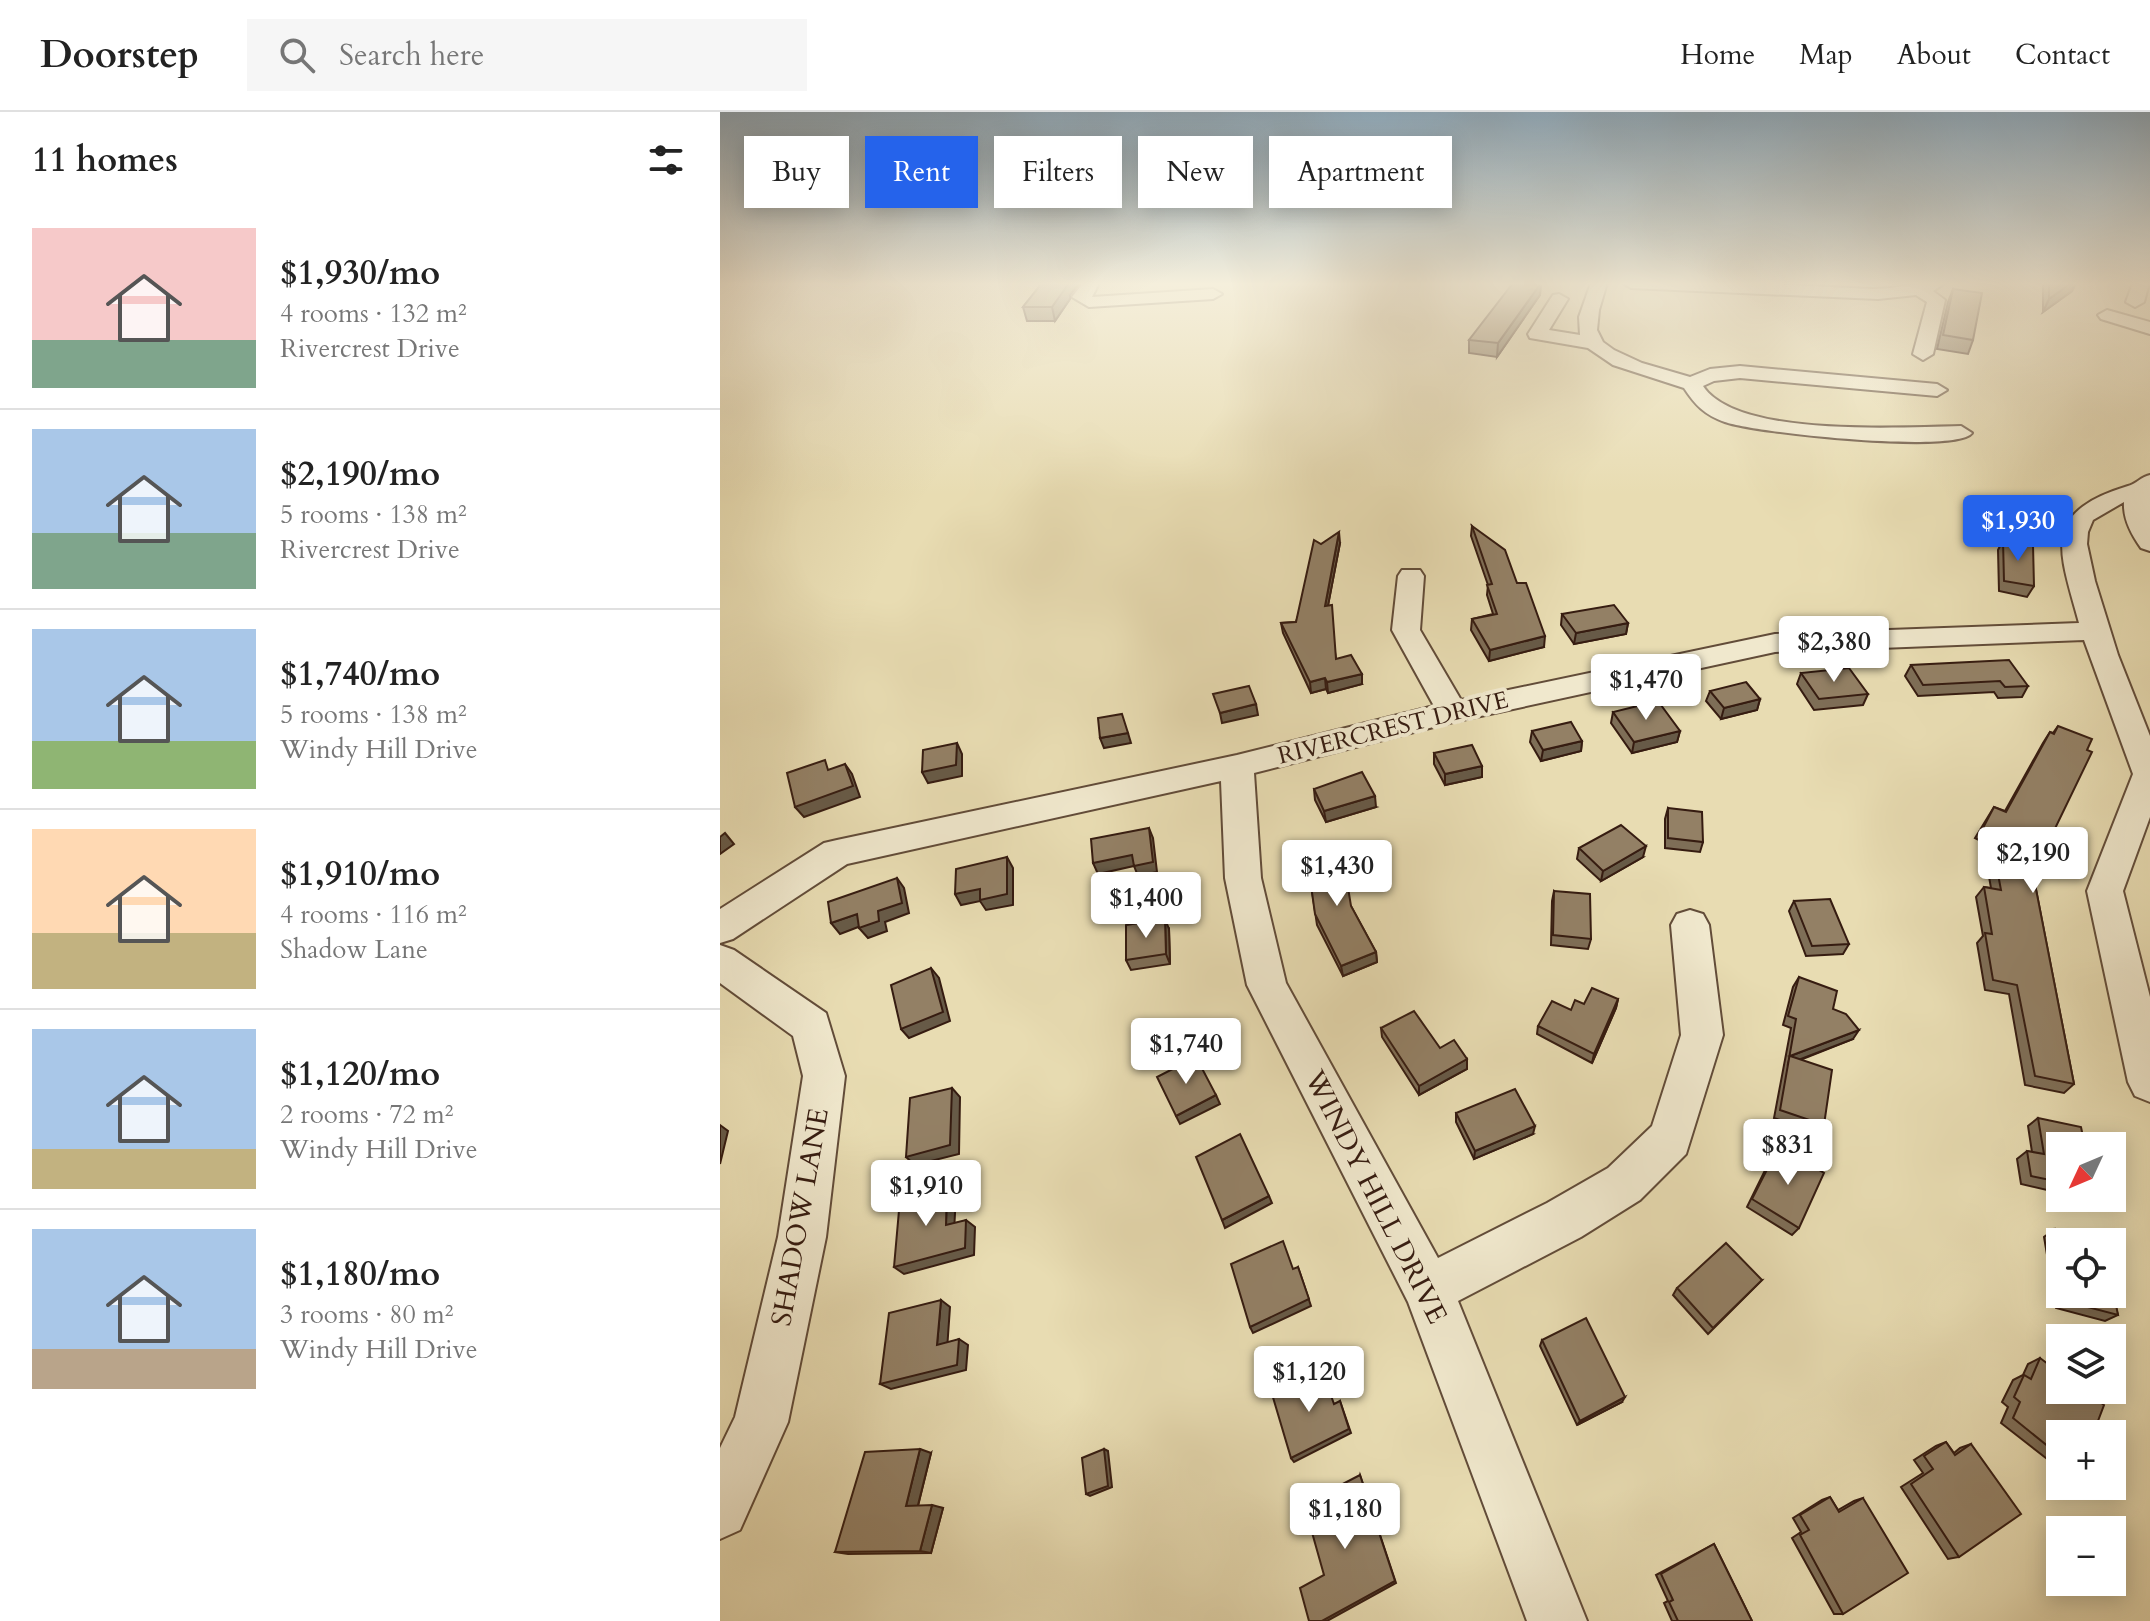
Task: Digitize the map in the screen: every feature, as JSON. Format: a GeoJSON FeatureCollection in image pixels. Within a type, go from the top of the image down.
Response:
{"type":"FeatureCollection","features":[{"type":"Feature","properties":{"kind":"street"},"geometry":{"type":"LineString","coordinates":[[1606,353],[1692,384],[1710,375],[1740,372],[1937,390]]}},
{"type":"Feature","properties":{"kind":"street"},"geometry":{"type":"LineString","coordinates":[[1692,384],[1696,397],[1727,415],[1779,429],[1961,433]]}},
{"type":"Feature","properties":{"kind":"street"},"geometry":{"type":"LineString","coordinates":[[2145,486],[2112,498],[2087,514],[2078,525],[2075,543],[2093,631],[2149,774],[2105,891],[2150,1082]]}},
{"type":"Feature","properties":{"kind":"street"},"geometry":{"type":"LineString","coordinates":[[2145,486],[2135,509],[2145,533]]}},
{"type":"Feature","properties":{"kind":"street"},"geometry":{"type":"LineString","coordinates":[[2087,514],[2145,533]]}},
{"type":"Feature","properties":{"kind":"street"},"geometry":{"type":"LineString","coordinates":[[1411,576],[1406,630],[1453,712]]}},
{"type":"Feature","properties":{"kind":"street","name":"RIVERCREST DRIVE"},"geometry":{"type":"LineString","coordinates":[[720,928],[837,853],[1237,766],[1453,712],[1775,643],[2093,631]]}},
{"type":"Feature","properties":{"kind":"street","name":"WINDY HILL DRIVE"},"geometry":{"type":"LineString","coordinates":[[1237,766],[1243,878],[1267,985],[1428,1290],[1557,1621]]}},
{"type":"Feature","properties":{"kind":"street"},"geometry":{"type":"LineString","coordinates":[[1428,1290],[1564,1220],[1624,1184],[1670,1139],[1702,1035],[1690,925]]}},
{"type":"Feature","properties":{"kind":"street","name":"SHADOW LANE"},"geometry":{"type":"LineString","coordinates":[[720,961],[811,1026],[824,1076],[802,1237],[761,1422],[720,1510]]}},
{"type":"Feature","properties":{"kind":"building"},"geometry":{"type":"Polygon","coordinates":[[[1472,526],[1505,550],[1517,583],[1526,583],[1545,636],[1490,650],[1472,619],[1497,614],[1487,585],[1492,584],[1472,526]]]}},
{"type":"Feature","properties":{"kind":"building"},"geometry":{"type":"Polygon","coordinates":[[[1339,532],[1325,606],[1332,605],[1336,659],[1351,655],[1362,674],[1327,682],[1325,678],[1310,682],[1281,623],[1296,622],[1314,540],[1321,544],[1339,532]]]}},
{"type":"Feature","properties":{"kind":"building"},"geometry":{"type":"Polygon","coordinates":[[[2003,540],[2033,545],[2034,586],[2004,581],[2003,540]]]}},
{"type":"Feature","properties":{"kind":"building"},"geometry":{"type":"Polygon","coordinates":[[[1614,605],[1628,623],[1576,633],[1562,614],[1614,605]]]}},
{"type":"Feature","properties":{"kind":"building"},"geometry":{"type":"Polygon","coordinates":[[[2009,660],[2028,686],[2005,687],[2000,681],[1923,685],[1911,665],[2009,660]]]}},
{"type":"Feature","properties":{"kind":"building"},"geometry":{"type":"Polygon","coordinates":[[[1849,668],[1868,694],[1819,699],[1801,673],[1849,668]]]}},
{"type":"Feature","properties":{"kind":"building"},"geometry":{"type":"Polygon","coordinates":[[[1746,682],[1760,699],[1724,708],[1710,691],[1746,682]]]}},
{"type":"Feature","properties":{"kind":"building"},"geometry":{"type":"Polygon","coordinates":[[[1249,686],[1256,704],[1220,713],[1213,694],[1249,686]]]}},
{"type":"Feature","properties":{"kind":"building"},"geometry":{"type":"Polygon","coordinates":[[[1658,701],[1680,731],[1634,742],[1613,712],[1658,701]]]}},
{"type":"Feature","properties":{"kind":"building"},"geometry":{"type":"Polygon","coordinates":[[[1122,714],[1128,733],[1100,738],[1098,718],[1122,714]]]}},
{"type":"Feature","properties":{"kind":"building"},"geometry":{"type":"Polygon","coordinates":[[[1571,722],[1582,741],[1543,750],[1532,731],[1571,722]]]}},
{"type":"Feature","properties":{"kind":"building"},"geometry":{"type":"Polygon","coordinates":[[[2058,726],[2092,739],[2087,750],[2092,752],[2033,874],[2074,1084],[2035,1076],[2017,985],[1993,980],[1985,933],[1992,934],[1984,887],[2001,890],[1990,831],[1983,828],[1994,807],[2006,812],[2050,732],[2054,734],[2058,726]]]}},
{"type":"Feature","properties":{"kind":"building"},"geometry":{"type":"Polygon","coordinates":[[[957,743],[956,765],[922,772],[923,750],[957,743]]]}},
{"type":"Feature","properties":{"kind":"building"},"geometry":{"type":"Polygon","coordinates":[[[1472,745],[1482,766],[1445,774],[1434,753],[1472,745]]]}},
{"type":"Feature","properties":{"kind":"building"},"geometry":{"type":"Polygon","coordinates":[[[825,760],[828,770],[845,764],[853,786],[795,807],[787,773],[825,760]]]}},
{"type":"Feature","properties":{"kind":"building"},"geometry":{"type":"Polygon","coordinates":[[[1362,772],[1375,796],[1324,811],[1314,789],[1362,772]]]}},
{"type":"Feature","properties":{"kind":"building"},"geometry":{"type":"Polygon","coordinates":[[[1668,808],[1702,812],[1703,842],[1668,838],[1668,808]]]}},
{"type":"Feature","properties":{"kind":"building"},"geometry":{"type":"Polygon","coordinates":[[[1621,825],[1646,846],[1603,871],[1579,848],[1621,825]]]}},
{"type":"Feature","properties":{"kind":"building"},"geometry":{"type":"Polygon","coordinates":[[[1149,828],[1153,862],[1134,866],[1132,855],[1093,863],[1091,839],[1149,828]]]}},
{"type":"Feature","properties":{"kind":"building"},"geometry":{"type":"Polygon","coordinates":[[[1342,851],[1351,906],[1376,952],[1341,966],[1315,914],[1307,857],[1342,851]]]}},
{"type":"Feature","properties":{"kind":"building"},"geometry":{"type":"Polygon","coordinates":[[[1007,857],[1007,894],[980,900],[980,889],[955,894],[956,869],[1007,857]]]}},
{"type":"Feature","properties":{"kind":"building"},"geometry":{"type":"Polygon","coordinates":[[[897,878],[902,903],[878,911],[879,921],[859,928],[857,914],[831,923],[828,902],[897,878]]]}},
{"type":"Feature","properties":{"kind":"building"},"geometry":{"type":"Polygon","coordinates":[[[1554,891],[1590,894],[1591,939],[1553,935],[1554,891]]]}},
{"type":"Feature","properties":{"kind":"building"},"geometry":{"type":"Polygon","coordinates":[[[1830,899],[1849,944],[1812,946],[1794,901],[1830,899]]]}},
{"type":"Feature","properties":{"kind":"building"},"geometry":{"type":"Polygon","coordinates":[[[1165,919],[1166,954],[1126,960],[1126,925],[1165,919]]]}},
{"type":"Feature","properties":{"kind":"building"},"geometry":{"type":"Polygon","coordinates":[[[931,968],[943,1012],[901,1029],[891,985],[931,968]]]}},
{"type":"Feature","properties":{"kind":"building"},"geometry":{"type":"Polygon","coordinates":[[[1799,977],[1837,991],[1833,1009],[1846,1014],[1859,1030],[1790,1056],[1832,1070],[1824,1125],[1780,1110],[1796,1019],[1788,1016],[1799,977]]]}},
{"type":"Feature","properties":{"kind":"building"},"geometry":{"type":"Polygon","coordinates":[[[1592,988],[1618,999],[1594,1054],[1538,1026],[1552,1001],[1571,1010],[1575,1000],[1584,1004],[1592,988]]]}},
{"type":"Feature","properties":{"kind":"building"},"geometry":{"type":"Polygon","coordinates":[[[1414,1011],[1440,1048],[1454,1040],[1467,1059],[1419,1086],[1381,1028],[1414,1011]]]}},
{"type":"Feature","properties":{"kind":"building"},"geometry":{"type":"Polygon","coordinates":[[[1196,1057],[1216,1095],[1176,1116],[1157,1077],[1196,1057]]]}},
{"type":"Feature","properties":{"kind":"building"},"geometry":{"type":"Polygon","coordinates":[[[952,1088],[950,1145],[906,1157],[910,1098],[952,1088]]]}},
{"type":"Feature","properties":{"kind":"building"},"geometry":{"type":"Polygon","coordinates":[[[1515,1089],[1535,1126],[1475,1151],[1456,1113],[1515,1089]]]}},
{"type":"Feature","properties":{"kind":"building"},"geometry":{"type":"Polygon","coordinates":[[[2038,1118],[2081,1127],[2082,1132],[2046,1132],[2046,1179],[2031,1176],[2027,1151],[2044,1154],[2038,1118]]]}},
{"type":"Feature","properties":{"kind":"building"},"geometry":{"type":"Polygon","coordinates":[[[1240,1134],[1269,1196],[1222,1220],[1196,1157],[1240,1134]]]}},
{"type":"Feature","properties":{"kind":"building"},"geometry":{"type":"Polygon","coordinates":[[[1779,1146],[1824,1173],[1799,1228],[1752,1199],[1779,1146]]]}},
{"type":"Feature","properties":{"kind":"building"},"geometry":{"type":"Polygon","coordinates":[[[947,1187],[946,1225],[966,1220],[965,1248],[894,1267],[900,1199],[947,1187]]]}},
{"type":"Feature","properties":{"kind":"building"},"geometry":{"type":"Polygon","coordinates":[[[1283,1241],[1293,1269],[1298,1267],[1309,1299],[1250,1327],[1231,1264],[1283,1241]]]}},
{"type":"Feature","properties":{"kind":"building"},"geometry":{"type":"Polygon","coordinates":[[[1726,1243],[1762,1280],[1713,1328],[1677,1288],[1726,1243]]]}},
{"type":"Feature","properties":{"kind":"building"},"geometry":{"type":"Polygon","coordinates":[[[941,1300],[937,1345],[959,1339],[957,1365],[880,1384],[889,1313],[941,1300]]]}},
{"type":"Feature","properties":{"kind":"building"},"geometry":{"type":"Polygon","coordinates":[[[2091,1308],[2117,1308],[2118,1315],[2091,1308]]]}},
{"type":"Feature","properties":{"kind":"building"},"geometry":{"type":"Polygon","coordinates":[[[1586,1318],[1625,1397],[1580,1421],[1542,1340],[1586,1318]]]}},
{"type":"Feature","properties":{"kind":"building"},"geometry":{"type":"Polygon","coordinates":[[[2040,1358],[2046,1362],[2046,1404],[2103,1404],[2098,1420],[2046,1420],[2046,1445],[2013,1418],[2020,1402],[2014,1397],[2024,1375],[2031,1379],[2040,1358]]]}},
{"type":"Feature","properties":{"kind":"building"},"geometry":{"type":"Polygon","coordinates":[[[1322,1370],[1334,1404],[1340,1401],[1349,1429],[1291,1458],[1272,1394],[1322,1370]]]}},
{"type":"Feature","properties":{"kind":"building"},"geometry":{"type":"Polygon","coordinates":[[[1946,1442],[1955,1455],[1971,1444],[2021,1514],[1959,1557],[1911,1484],[1933,1469],[1924,1456],[1946,1442]]]}},
{"type":"Feature","properties":{"kind":"building"},"geometry":{"type":"Polygon","coordinates":[[[920,1449],[906,1506],[932,1505],[920,1551],[835,1552],[865,1452],[920,1449]]]}},
{"type":"Feature","properties":{"kind":"building"},"geometry":{"type":"Polygon","coordinates":[[[1104,1449],[1108,1486],[1086,1494],[1082,1458],[1104,1449]]]}},
{"type":"Feature","properties":{"kind":"building"},"geometry":{"type":"Polygon","coordinates":[[[1360,1475],[1395,1581],[1322,1621],[1309,1621],[1300,1588],[1324,1575],[1304,1504],[1360,1475]]]}},
{"type":"Feature","properties":{"kind":"building"},"geometry":{"type":"Polygon","coordinates":[[[1830,1497],[1839,1512],[1863,1498],[1908,1573],[1843,1614],[1800,1535],[1809,1530],[1800,1515],[1830,1497]]]}},
{"type":"Feature","properties":{"kind":"building"},"geometry":{"type":"Polygon","coordinates":[[[1714,1544],[1752,1621],[1678,1621],[1669,1602],[1673,1600],[1661,1574],[1714,1544]]]}}]}
